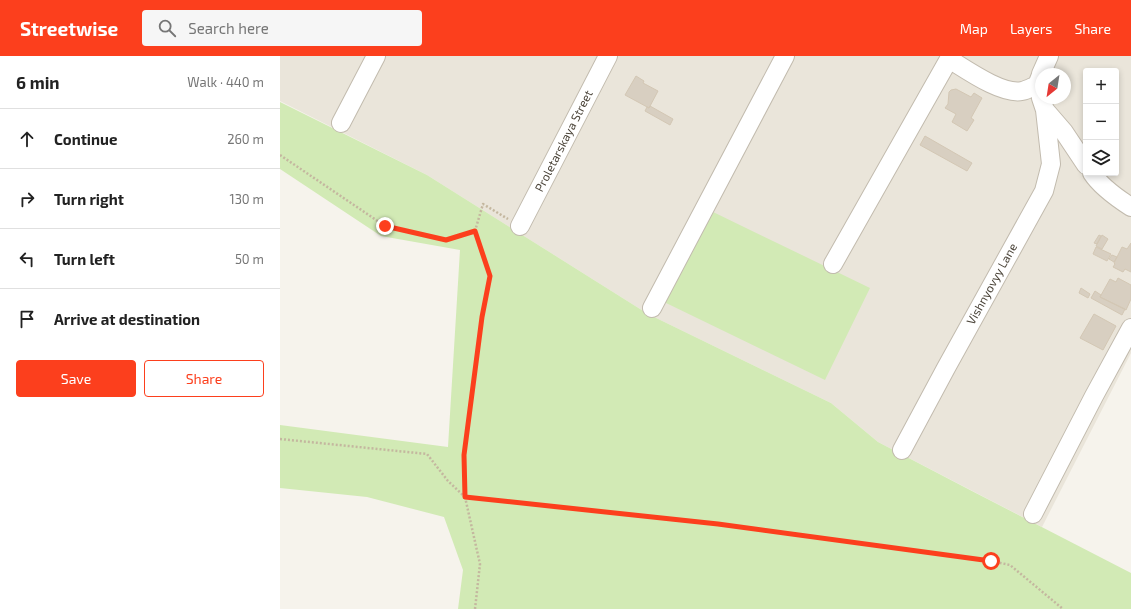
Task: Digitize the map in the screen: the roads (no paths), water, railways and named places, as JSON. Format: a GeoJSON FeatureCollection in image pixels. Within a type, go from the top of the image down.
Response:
{"type":"FeatureCollection","features":[{"type":"Feature","properties":{"kind":"street"},"geometry":{"type":"LineString","coordinates":[[341,123],[376,56]]}},
{"type":"Feature","properties":{"kind":"street","name":"Proletarskaya Street"},"geometry":{"type":"LineString","coordinates":[[520,226],[608,56]]}},
{"type":"Feature","properties":{"kind":"street"},"geometry":{"type":"LineString","coordinates":[[652,308],[785,56]]}},
{"type":"Feature","properties":{"kind":"street"},"geometry":{"type":"LineString","coordinates":[[1047,68],[1050,56]]}},
{"type":"Feature","properties":{"kind":"street"},"geometry":{"type":"LineString","coordinates":[[833,264],[949,59],[996,86],[1010,91],[1035,90]]}},
{"type":"Feature","properties":{"kind":"street","name":"Vishnyovyy Lane"},"geometry":{"type":"LineString","coordinates":[[902,450],[1044,191],[1051,164],[1043,104]]}},
{"type":"Feature","properties":{"kind":"street"},"geometry":{"type":"LineString","coordinates":[[1049,104],[1064,132],[1083,160]]}},
{"type":"Feature","properties":{"kind":"street"},"geometry":{"type":"LineString","coordinates":[[1094,176],[1114,196],[1131,207]]}},
{"type":"Feature","properties":{"kind":"street"},"geometry":{"type":"LineString","coordinates":[[1033,514],[1131,328]]}}]}
